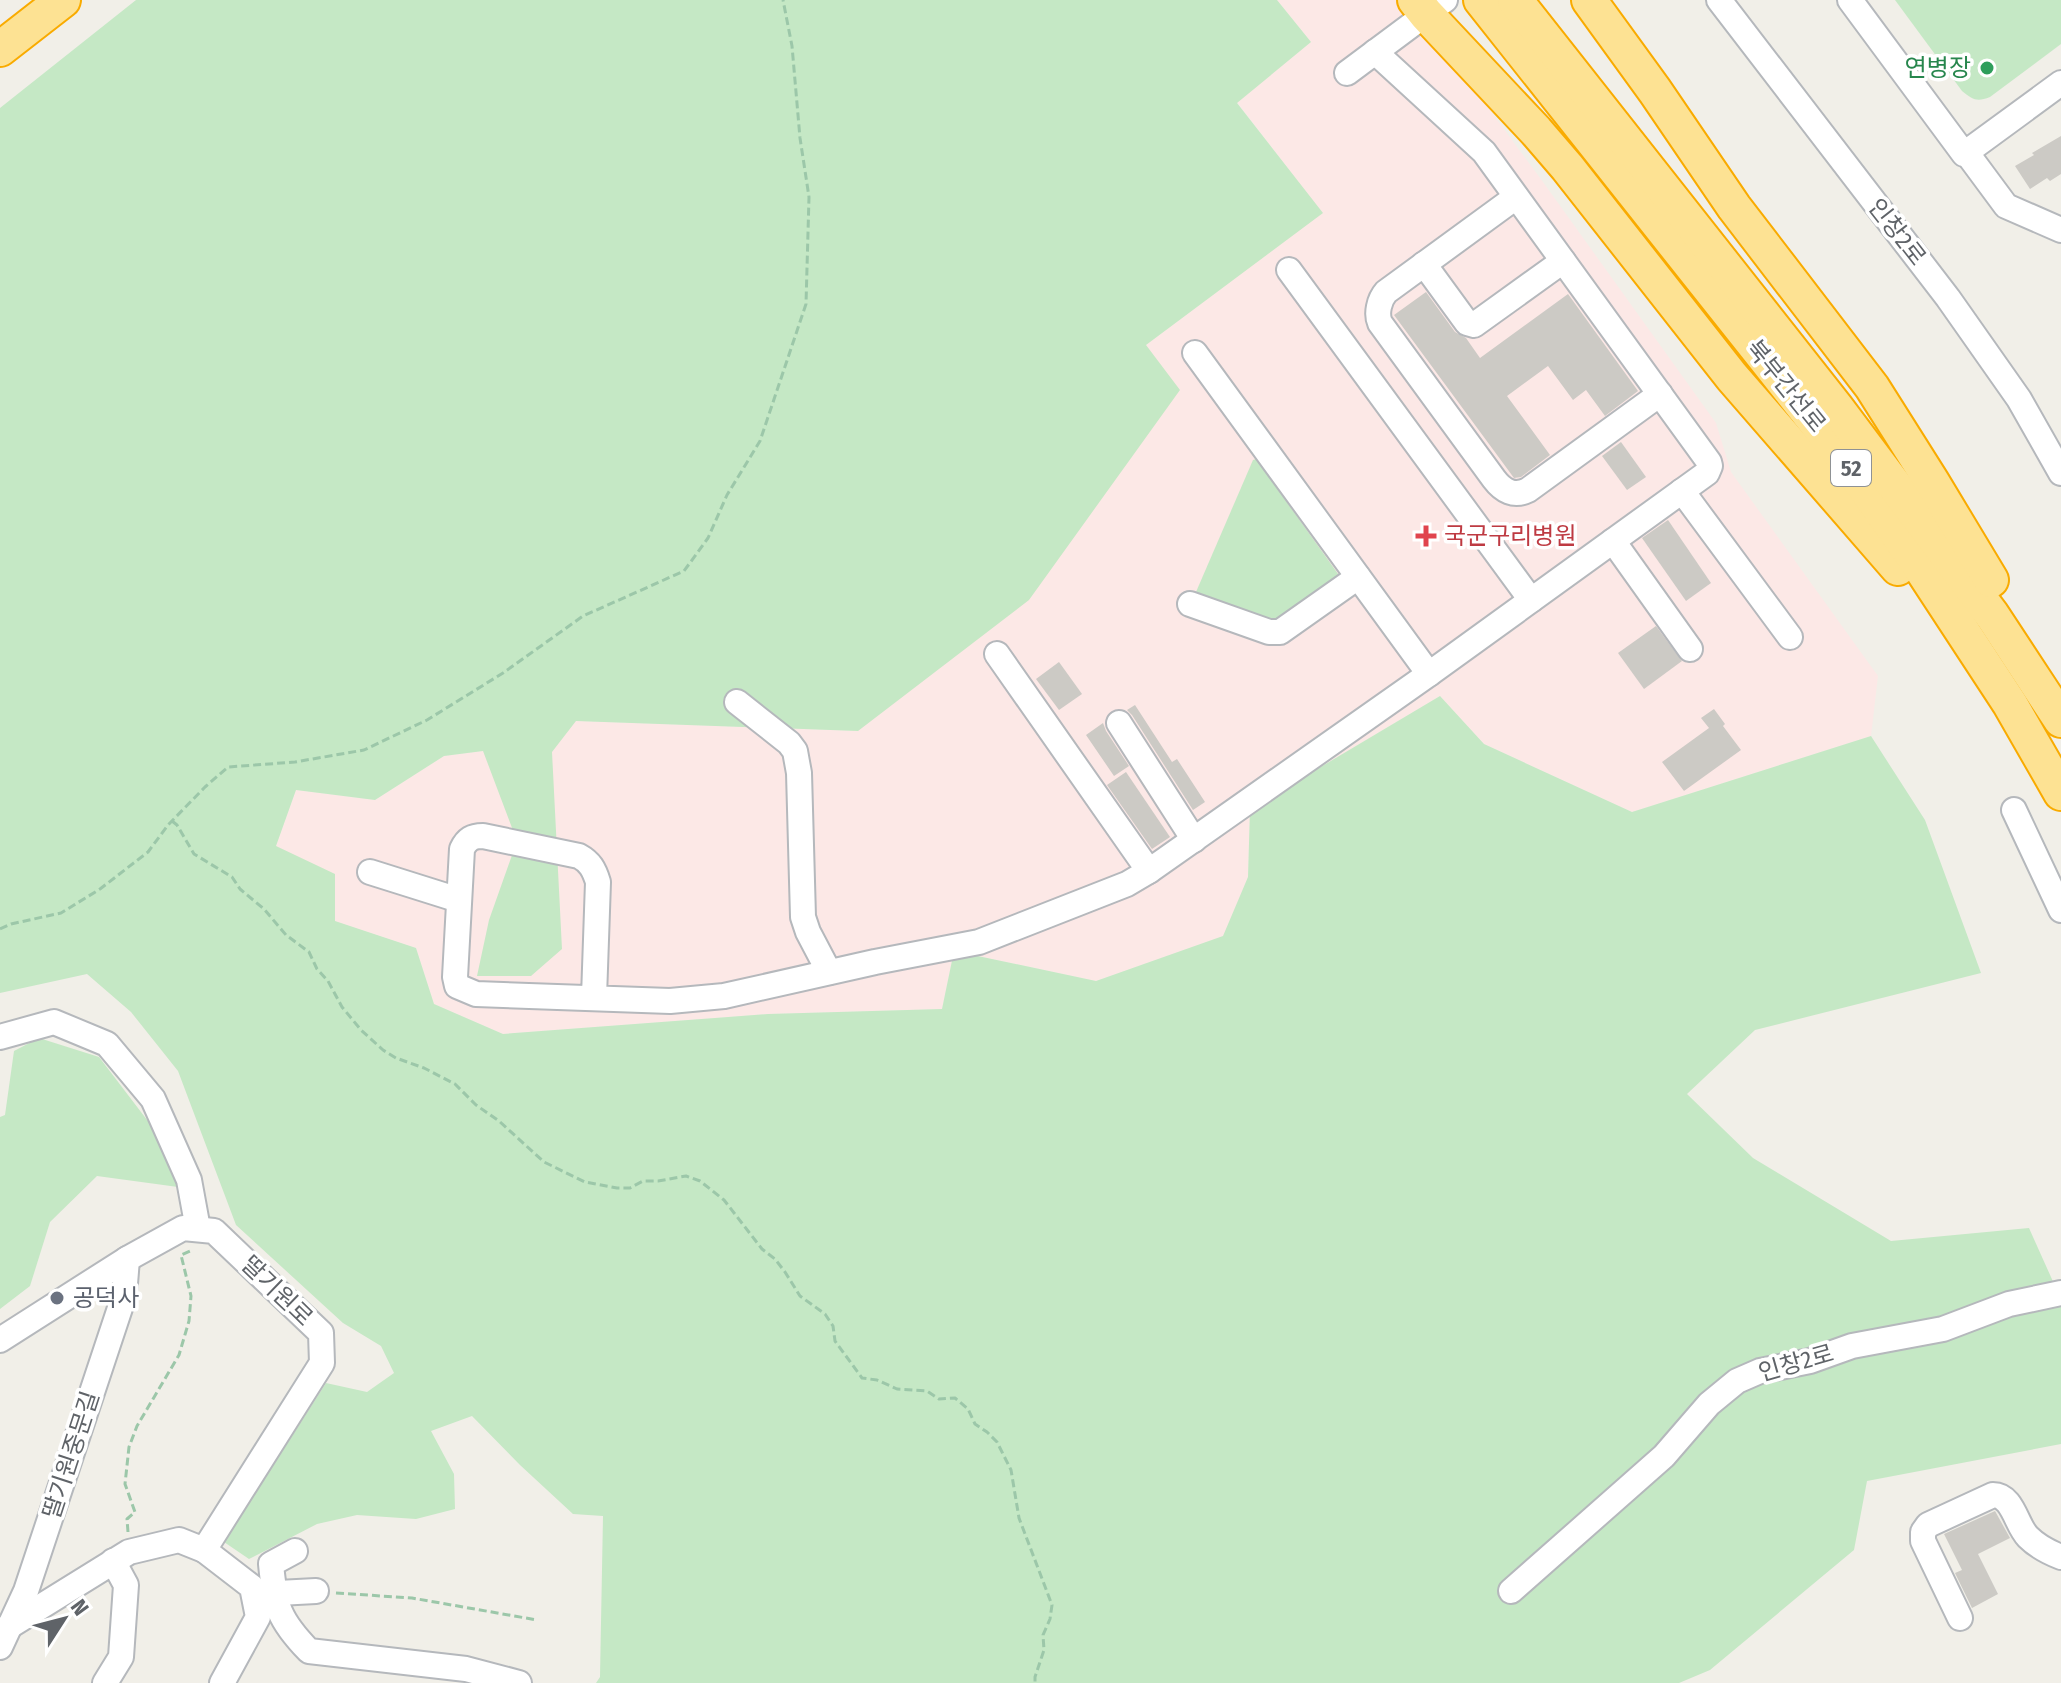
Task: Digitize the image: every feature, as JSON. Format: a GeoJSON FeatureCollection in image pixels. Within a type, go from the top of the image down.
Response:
{"type":"FeatureCollection","features":[{"type":"Feature","properties":{"kind":"highway"},"geometry":{"type":"LineString","coordinates":[[0,49],[63,0]]}},
{"type":"Feature","properties":{"kind":"highway","name":"북부간선로"},"geometry":{"type":"LineString","coordinates":[[1481,0],[1844,458],[2010,704],[2061,793]]}},
{"type":"Feature","properties":{"kind":"highway","name":"북부간선로"},"geometry":{"type":"LineString","coordinates":[[1515,0],[1835,406],[1992,615],[2061,720]]}},
{"type":"Feature","properties":{"kind":"highway"},"geometry":{"type":"LineString","coordinates":[[1534,0],[1608,119]]}},
{"type":"Feature","properties":{"kind":"highway"},"geometry":{"type":"LineString","coordinates":[[1589,0],[1749,228],[1872,387],[2012,614],[2061,720]]}},
{"type":"Feature","properties":{"kind":"highway"},"geometry":{"type":"LineString","coordinates":[[1432,4],[1504,96],[1567,167],[1732,377],[1933,609],[2010,704]]}},
{"type":"Feature","properties":{"kind":"street","name":"인창2로"},"geometry":{"type":"LineString","coordinates":[[1719,0],[1948,298],[2019,399],[2061,473]]}},
{"type":"Feature","properties":{"kind":"street"},"geometry":{"type":"LineString","coordinates":[[1850,0],[1964,154],[2061,83]]}},
{"type":"Feature","properties":{"kind":"street"},"geometry":{"type":"LineString","coordinates":[[1347,73],[1432,4]]}},
{"type":"Feature","properties":{"kind":"street"},"geometry":{"type":"LineString","coordinates":[[594,997],[598,882],[588,861],[579,856],[483,836],[474,836],[467,841],[462,849],[455,977],[457,986],[476,994],[670,1001],[724,996],[979,942],[1127,884],[1149,871],[1707,473],[1710,466],[1660,394],[1484,152],[1375,52]]}},
{"type":"Feature","properties":{"kind":"street"},"geometry":{"type":"LineString","coordinates":[[1966,152],[2006,206],[2061,230]]}},
{"type":"Feature","properties":{"kind":"street"},"geometry":{"type":"LineString","coordinates":[[1516,197],[1383,295],[1378,316],[1380,323],[1494,479],[1509,492],[1520,494],[1528,490],[1660,394]]}},
{"type":"Feature","properties":{"kind":"street"},"geometry":{"type":"LineString","coordinates":[[1424,264],[1467,323],[1474,325],[1563,261]]}},
{"type":"Feature","properties":{"kind":"street"},"geometry":{"type":"LineString","coordinates":[[1289,270],[1531,600]]}},
{"type":"Feature","properties":{"kind":"street"},"geometry":{"type":"LineString","coordinates":[[1195,353],[1429,674]]}},
{"type":"Feature","properties":{"kind":"street"},"geometry":{"type":"LineString","coordinates":[[1682,491],[1790,637]]}},
{"type":"Feature","properties":{"kind":"street"},"geometry":{"type":"LineString","coordinates":[[1613,541],[1690,649]]}},
{"type":"Feature","properties":{"kind":"street"},"geometry":{"type":"LineString","coordinates":[[1190,604],[1269,632],[1280,632],[1358,577]]}},
{"type":"Feature","properties":{"kind":"street"},"geometry":{"type":"LineString","coordinates":[[997,654],[1149,871]]}},
{"type":"Feature","properties":{"kind":"street"},"geometry":{"type":"LineString","coordinates":[[737,702],[795,751],[799,773],[803,917],[829,972]]}},
{"type":"Feature","properties":{"kind":"street"},"geometry":{"type":"LineString","coordinates":[[1119,723],[1194,840]]}},
{"type":"Feature","properties":{"kind":"street"},"geometry":{"type":"LineString","coordinates":[[2014,810],[2061,910]]}},
{"type":"Feature","properties":{"kind":"street"},"geometry":{"type":"LineString","coordinates":[[370,872],[459,900]]}},
{"type":"Feature","properties":{"kind":"street"},"geometry":{"type":"LineString","coordinates":[[0,1037],[54,1022],[107,1044],[153,1099],[189,1180],[194,1229],[183,1228],[127,1259],[0,1340]]}},
{"type":"Feature","properties":{"kind":"street","name":"딸기원로"},"geometry":{"type":"LineString","coordinates":[[194,1229],[214,1231],[321,1333],[322,1363],[204,1550]]}},
{"type":"Feature","properties":{"kind":"street","name":"딸기원중문길"},"geometry":{"type":"LineString","coordinates":[[4,1637],[26,1591],[124,1296],[127,1259]]}},
{"type":"Feature","properties":{"kind":"street","name":"인창2로"},"geometry":{"type":"LineString","coordinates":[[1511,1591],[1664,1456],[1709,1404],[1737,1381],[1760,1371],[1810,1361],[1852,1346],[1943,1329],[2009,1304],[2061,1293]]}},
{"type":"Feature","properties":{"kind":"street"},"geometry":{"type":"LineString","coordinates":[[1960,1618],[1923,1541],[1923,1532],[1928,1525],[1998,1495],[2007,1501],[2026,1535],[2047,1552],[2061,1557]]}},
{"type":"Feature","properties":{"kind":"street"},"geometry":{"type":"LineString","coordinates":[[4,1637],[121,1556],[179,1540],[204,1550],[263,1593],[309,1651],[466,1669],[519,1683]]}},
{"type":"Feature","properties":{"kind":"street"},"geometry":{"type":"LineString","coordinates":[[222,1683],[258,1617],[271,1564],[295,1551]]}},
{"type":"Feature","properties":{"kind":"street"},"geometry":{"type":"LineString","coordinates":[[105,1683],[121,1657],[126,1585],[121,1556]]}},
{"type":"Feature","properties":{"kind":"street"},"geometry":{"type":"LineString","coordinates":[[263,1593],[316,1591]]}},
{"type":"Feature","properties":{"kind":"path"},"geometry":{"type":"LineString","coordinates":[[0,929],[61,913],[100,889],[148,852],[172,821],[228,767],[295,762],[364,750],[427,720],[503,673],[583,616],[684,571],[708,538],[727,495],[760,441],[806,304],[809,197],[792,46],[783,0]]}},
{"type":"Feature","properties":{"kind":"path"},"geometry":{"type":"LineString","coordinates":[[172,821],[194,854],[232,877],[286,935],[309,952],[342,1007],[383,1050],[455,1084],[533,1154],[585,1182],[630,1188],[643,1181],[686,1176],[700,1181],[724,1200],[762,1249],[775,1259],[800,1296],[825,1314],[833,1326],[835,1341],[862,1378],[877,1380],[897,1389],[927,1391],[939,1399],[955,1398],[968,1409],[975,1424],[997,1442],[1011,1470],[1019,1518],[1052,1605],[1043,1635],[1044,1650],[1035,1683]]}},
{"type":"Feature","properties":{"kind":"path"},"geometry":{"type":"LineString","coordinates":[[121,1556],[127,1519],[135,1512],[125,1484],[129,1447],[137,1426],[179,1355],[189,1321],[191,1296],[181,1255],[191,1250],[194,1229]]}},
{"type":"Feature","properties":{"kind":"path"},"geometry":{"type":"LineString","coordinates":[[316,1591],[412,1598],[537,1620]]}},
{"type":"Feature","properties":{"kind":"shaded area","name":"국군구리병원"},"geometry":{"type":"Polygon","coordinates":[[[1277,0],[1406,0],[1421,17],[1716,423],[1731,472],[1878,676],[1871,736],[1632,812],[1484,744],[1440,696],[1250,809],[1248,877],[1224,936],[1096,981],[954,951],[942,1009],[768,1014],[503,1034],[434,1004],[416,948],[334,921],[276,846],[296,790],[375,800],[444,756],[483,751],[576,721],[858,731],[1146,345],[1322,213],[1237,102],[1311,42],[1277,0]]]}},
{"type":"Feature","properties":{"kind":"green space"},"geometry":{"type":"Polygon","coordinates":[[[136,0],[1277,0],[1311,42],[1237,103],[1323,213],[1146,345],[1180,390],[1029,600],[858,731],[576,721],[552,752],[562,949],[531,976],[477,976],[489,920],[517,841],[483,751],[444,756],[375,800],[296,790],[276,846],[335,874],[335,921],[416,948],[434,1004],[503,1034],[768,1014],[942,1009],[954,951],[1096,981],[1223,936],[1248,877],[1250,809],[1440,696],[1484,744],[1632,812],[1871,736],[1925,820],[1981,973],[1755,1030],[1687,1094],[1753,1158],[1891,1241],[2029,1228],[2055,1286],[2061,1285],[2061,1444],[1867,1481],[1854,1550],[1710,1670],[1679,1683],[596,1683],[600,1677],[603,1516],[573,1514],[472,1416],[431,1431],[454,1474],[455,1509],[416,1519],[357,1515],[317,1524],[249,1559],[224,1542],[326,1383],[367,1392],[394,1373],[381,1346],[343,1323],[236,1225],[178,1071],[131,1012],[87,974],[0,993],[0,108],[136,0]]]}},
{"type":"Feature","properties":{"kind":"green space","name":"연병장"},"geometry":{"type":"Polygon","coordinates":[[[1895,0],[2061,0],[2061,44],[1990,97],[1975,99],[1962,91],[1895,0]]]}},
{"type":"Feature","properties":{"kind":"green space"},"geometry":{"type":"Polygon","coordinates":[[[1256,459],[1341,578],[1283,626],[1196,597],[1256,459]]]}},
{"type":"Feature","properties":{"kind":"green space"},"geometry":{"type":"Polygon","coordinates":[[[39,1038],[99,1057],[157,1133],[178,1187],[97,1176],[50,1222],[30,1286],[0,1309],[0,1117],[5,1115],[14,1051],[39,1038]]]}},
{"type":"Feature","properties":{"kind":"building"},"geometry":{"type":"Polygon","coordinates":[[[2061,136],[2061,174],[2050,181],[2047,178],[2030,189],[2015,166],[2061,136]]]}},
{"type":"Feature","properties":{"kind":"building"},"geometry":{"type":"Polygon","coordinates":[[[1426,292],[1455,332],[1466,338],[1480,358],[1568,294],[1638,391],[1605,416],[1586,390],[1573,400],[1548,366],[1507,396],[1550,455],[1521,477],[1514,478],[1394,315],[1426,292]]]}},
{"type":"Feature","properties":{"kind":"building"},"geometry":{"type":"Polygon","coordinates":[[[1621,442],[1646,477],[1627,490],[1602,456],[1621,442]]]}},
{"type":"Feature","properties":{"kind":"building"},"geometry":{"type":"Polygon","coordinates":[[[1668,520],[1711,583],[1686,601],[1642,538],[1668,520]]]}},
{"type":"Feature","properties":{"kind":"building"},"geometry":{"type":"Polygon","coordinates":[[[1656,626],[1682,661],[1644,689],[1618,653],[1656,626]]]}},
{"type":"Feature","properties":{"kind":"building"},"geometry":{"type":"Polygon","coordinates":[[[1059,662],[1082,694],[1059,710],[1036,679],[1059,662]]]}},
{"type":"Feature","properties":{"kind":"building"},"geometry":{"type":"Polygon","coordinates":[[[1135,705],[1172,762],[1177,759],[1205,802],[1193,810],[1127,710],[1135,705]]]}},
{"type":"Feature","properties":{"kind":"building"},"geometry":{"type":"Polygon","coordinates":[[[1714,709],[1741,750],[1684,791],[1662,762],[1709,728],[1701,718],[1714,709]]]}},
{"type":"Feature","properties":{"kind":"building"},"geometry":{"type":"Polygon","coordinates":[[[1103,723],[1129,766],[1114,776],[1086,735],[1103,723]]]}},
{"type":"Feature","properties":{"kind":"building"},"geometry":{"type":"Polygon","coordinates":[[[1126,772],[1170,837],[1152,849],[1107,785],[1126,772]]]}},
{"type":"Feature","properties":{"kind":"building"},"geometry":{"type":"Polygon","coordinates":[[[1995,1511],[2010,1538],[1978,1554],[1998,1594],[1972,1608],[1955,1573],[1962,1570],[1944,1534],[1995,1511]]]}},
{"type":"Feature","properties":{"kind":"place","name":"연병장"},"geometry":{"type":"Point","coordinates":[1987,68]}},
{"type":"Feature","properties":{"kind":"place","name":"국군구리병원"},"geometry":{"type":"Point","coordinates":[1426,536]}},
{"type":"Feature","properties":{"kind":"place","name":"공덕사"},"geometry":{"type":"Point","coordinates":[57,1298]}}]}
